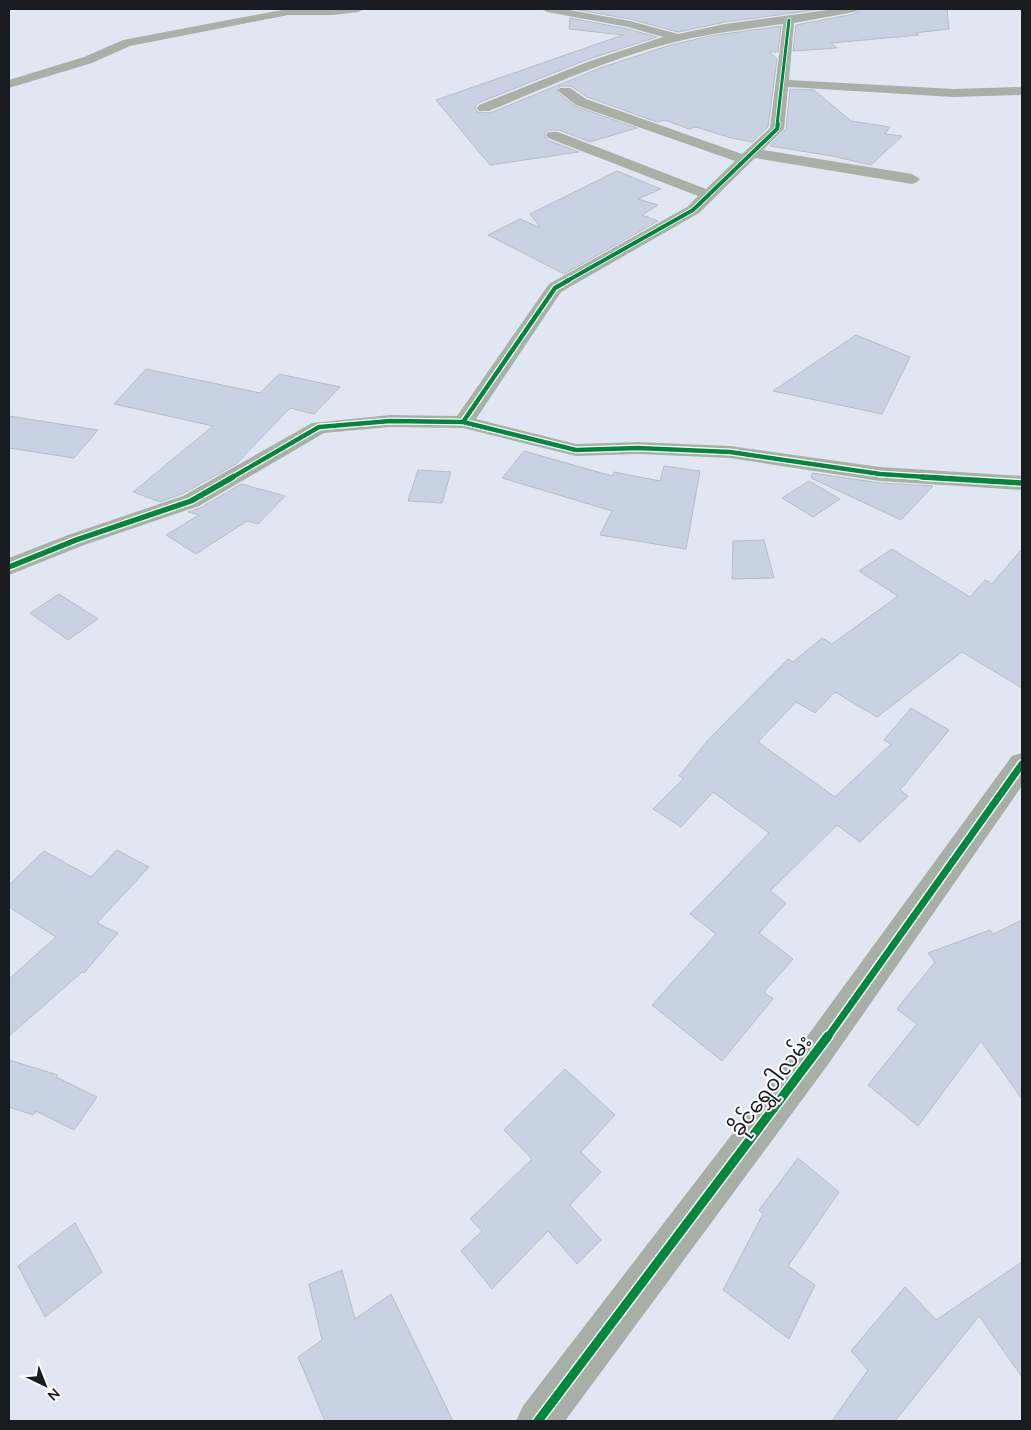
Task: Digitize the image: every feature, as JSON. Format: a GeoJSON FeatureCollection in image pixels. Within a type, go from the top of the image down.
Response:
{"type":"FeatureCollection","features":[{"type":"Feature","properties":{"kind":"street"},"geometry":{"type":"LineString","coordinates":[[9,84],[88,60],[127,44],[283,11],[333,12],[358,9]]}},
{"type":"Feature","properties":{"kind":"street"},"geometry":{"type":"LineString","coordinates":[[547,9],[615,20],[677,38]]}},
{"type":"Feature","properties":{"kind":"street"},"geometry":{"type":"LineString","coordinates":[[484,108],[594,64],[677,38],[725,28],[854,9]]}},
{"type":"Feature","properties":{"kind":"street"},"geometry":{"type":"LineString","coordinates":[[462,422],[554,288],[693,210],[777,129],[789,20]]}},
{"type":"Feature","properties":{"kind":"street"},"geometry":{"type":"LineString","coordinates":[[781,83],[953,93],[1022,91]]}},
{"type":"Feature","properties":{"kind":"street"},"geometry":{"type":"LineString","coordinates":[[564,90],[581,102],[749,156],[912,179]]}},
{"type":"Feature","properties":{"kind":"street"},"geometry":{"type":"LineString","coordinates":[[553,135],[709,195]]}},
{"type":"Feature","properties":{"kind":"street"},"geometry":{"type":"LineString","coordinates":[[9,566],[76,540],[191,502],[319,427],[390,420],[462,422],[576,450],[638,448],[730,452],[880,474],[1022,483]]}},
{"type":"Feature","properties":{"kind":"street","name":"ခိုင်ရွှေဝါလမ်း"},"geometry":{"type":"LineString","coordinates":[[538,1421],[815,1054],[1022,764]]}},
{"type":"Feature","properties":{"kind":"building"},"geometry":{"type":"Polygon","coordinates":[[[573,9],[823,9],[725,22],[678,32],[630,19],[573,9]]]}},
{"type":"Feature","properties":{"kind":"building"},"geometry":{"type":"Polygon","coordinates":[[[861,9],[947,9],[949,29],[915,33],[919,35],[831,43],[837,48],[793,51],[796,25],[854,14],[861,9]]]}},
{"type":"Feature","properties":{"kind":"building"},"geometry":{"type":"Polygon","coordinates":[[[570,18],[628,29],[657,37],[589,59],[478,103],[475,107],[477,112],[490,113],[600,68],[667,46],[710,36],[781,26],[778,52],[769,52],[777,59],[768,127],[752,142],[731,138],[696,127],[689,129],[665,120],[657,122],[587,97],[571,86],[560,86],[557,92],[575,106],[637,128],[590,142],[559,130],[548,130],[544,134],[547,140],[579,152],[490,165],[436,100],[623,35],[569,29],[570,18]]]}},
{"type":"Feature","properties":{"kind":"building"},"geometry":{"type":"Polygon","coordinates":[[[790,89],[814,90],[851,121],[890,127],[885,134],[902,136],[871,165],[832,156],[770,146],[786,129],[790,89]]]}},
{"type":"Feature","properties":{"kind":"building"},"geometry":{"type":"Polygon","coordinates":[[[617,171],[661,189],[638,199],[658,205],[642,215],[658,221],[564,274],[488,235],[520,219],[541,228],[530,214],[617,171]]]}},
{"type":"Feature","properties":{"kind":"building"},"geometry":{"type":"Polygon","coordinates":[[[856,335],[910,357],[882,414],[773,391],[856,335]]]}},
{"type":"Feature","properties":{"kind":"building"},"geometry":{"type":"Polygon","coordinates":[[[146,369],[260,393],[279,374],[340,387],[314,414],[290,408],[236,464],[182,494],[160,502],[133,492],[213,426],[114,404],[146,369]]]}},
{"type":"Feature","properties":{"kind":"building"},"geometry":{"type":"Polygon","coordinates":[[[9,416],[98,430],[74,458],[9,448],[9,416]]]}},
{"type":"Feature","properties":{"kind":"building"},"geometry":{"type":"Polygon","coordinates":[[[524,451],[612,476],[614,472],[660,481],[664,466],[700,471],[686,549],[600,535],[612,511],[502,478],[524,451]]]}},
{"type":"Feature","properties":{"kind":"building"},"geometry":{"type":"Polygon","coordinates":[[[418,470],[451,472],[442,503],[408,501],[418,470]]]}},
{"type":"Feature","properties":{"kind":"building"},"geometry":{"type":"Polygon","coordinates":[[[812,473],[880,483],[933,486],[901,520],[811,478],[812,473]]]}},
{"type":"Feature","properties":{"kind":"building"},"geometry":{"type":"Polygon","coordinates":[[[809,481],[840,499],[813,517],[782,498],[809,481]]]}},
{"type":"Feature","properties":{"kind":"building"},"geometry":{"type":"Polygon","coordinates":[[[241,484],[285,496],[258,524],[247,521],[196,554],[166,535],[199,515],[188,512],[200,508],[241,484]]]}},
{"type":"Feature","properties":{"kind":"building"},"geometry":{"type":"Polygon","coordinates":[[[764,540],[774,578],[732,579],[733,541],[764,540]]]}},
{"type":"Feature","properties":{"kind":"building"},"geometry":{"type":"Polygon","coordinates":[[[892,549],[970,597],[985,580],[992,584],[1022,549],[1022,688],[962,652],[877,717],[835,692],[815,713],[796,702],[758,742],[835,797],[891,744],[884,740],[911,708],[949,730],[900,790],[908,796],[860,842],[837,825],[770,891],[786,903],[759,933],[793,959],[764,992],[773,999],[722,1061],[652,1005],[716,934],[690,914],[769,833],[713,792],[681,827],[653,809],[684,778],[679,776],[708,740],[788,659],[793,662],[822,638],[832,644],[898,596],[859,571],[892,549]]]}},
{"type":"Feature","properties":{"kind":"building"},"geometry":{"type":"Polygon","coordinates":[[[59,594],[98,619],[68,640],[30,613],[59,594]]]}},
{"type":"Feature","properties":{"kind":"building"},"geometry":{"type":"Polygon","coordinates":[[[117,850],[149,867],[97,923],[118,933],[84,973],[82,972],[9,1036],[9,979],[56,937],[9,907],[9,885],[44,851],[91,877],[117,850]]]}},
{"type":"Feature","properties":{"kind":"building"},"geometry":{"type":"Polygon","coordinates":[[[1022,920],[1022,1099],[981,1041],[918,1126],[868,1085],[917,1024],[897,1009],[935,962],[928,953],[990,930],[993,934],[1022,920]]]}},
{"type":"Feature","properties":{"kind":"building"},"geometry":{"type":"Polygon","coordinates":[[[9,1060],[58,1075],[56,1077],[97,1097],[74,1130],[36,1111],[33,1115],[9,1107],[9,1060]]]}},
{"type":"Feature","properties":{"kind":"building"},"geometry":{"type":"Polygon","coordinates":[[[565,1069],[615,1115],[581,1152],[601,1172],[570,1205],[601,1240],[577,1264],[548,1231],[492,1289],[461,1251],[482,1231],[470,1219],[532,1159],[504,1130],[565,1069]]]}},
{"type":"Feature","properties":{"kind":"building"},"geometry":{"type":"Polygon","coordinates":[[[798,1158],[839,1192],[788,1266],[815,1285],[789,1339],[723,1290],[763,1214],[759,1210],[798,1158]]]}},
{"type":"Feature","properties":{"kind":"building"},"geometry":{"type":"Polygon","coordinates":[[[75,1223],[102,1272],[45,1317],[18,1266],[75,1223]]]}},
{"type":"Feature","properties":{"kind":"building"},"geometry":{"type":"Polygon","coordinates":[[[1022,1262],[1022,1377],[979,1316],[895,1421],[832,1421],[868,1370],[851,1351],[905,1287],[936,1320],[1022,1262]]]}},
{"type":"Feature","properties":{"kind":"building"},"geometry":{"type":"Polygon","coordinates":[[[342,1270],[355,1319],[391,1294],[453,1421],[325,1421],[298,1357],[322,1340],[309,1284],[342,1270]]]}},
{"type":"Feature","properties":{"kind":"cycle path"},"geometry":{"type":"LineString","coordinates":[[463,422],[555,288],[693,210],[777,129],[789,20]]}},
{"type":"Feature","properties":{"kind":"cycle path"},"geometry":{"type":"LineString","coordinates":[[9,567],[76,540],[191,501],[319,427],[390,421],[463,422],[576,450],[638,448],[730,452],[880,474],[1022,483]]}},
{"type":"Feature","properties":{"kind":"cycle path"},"geometry":{"type":"LineString","coordinates":[[538,1421],[815,1054],[1022,764]]}}]}
